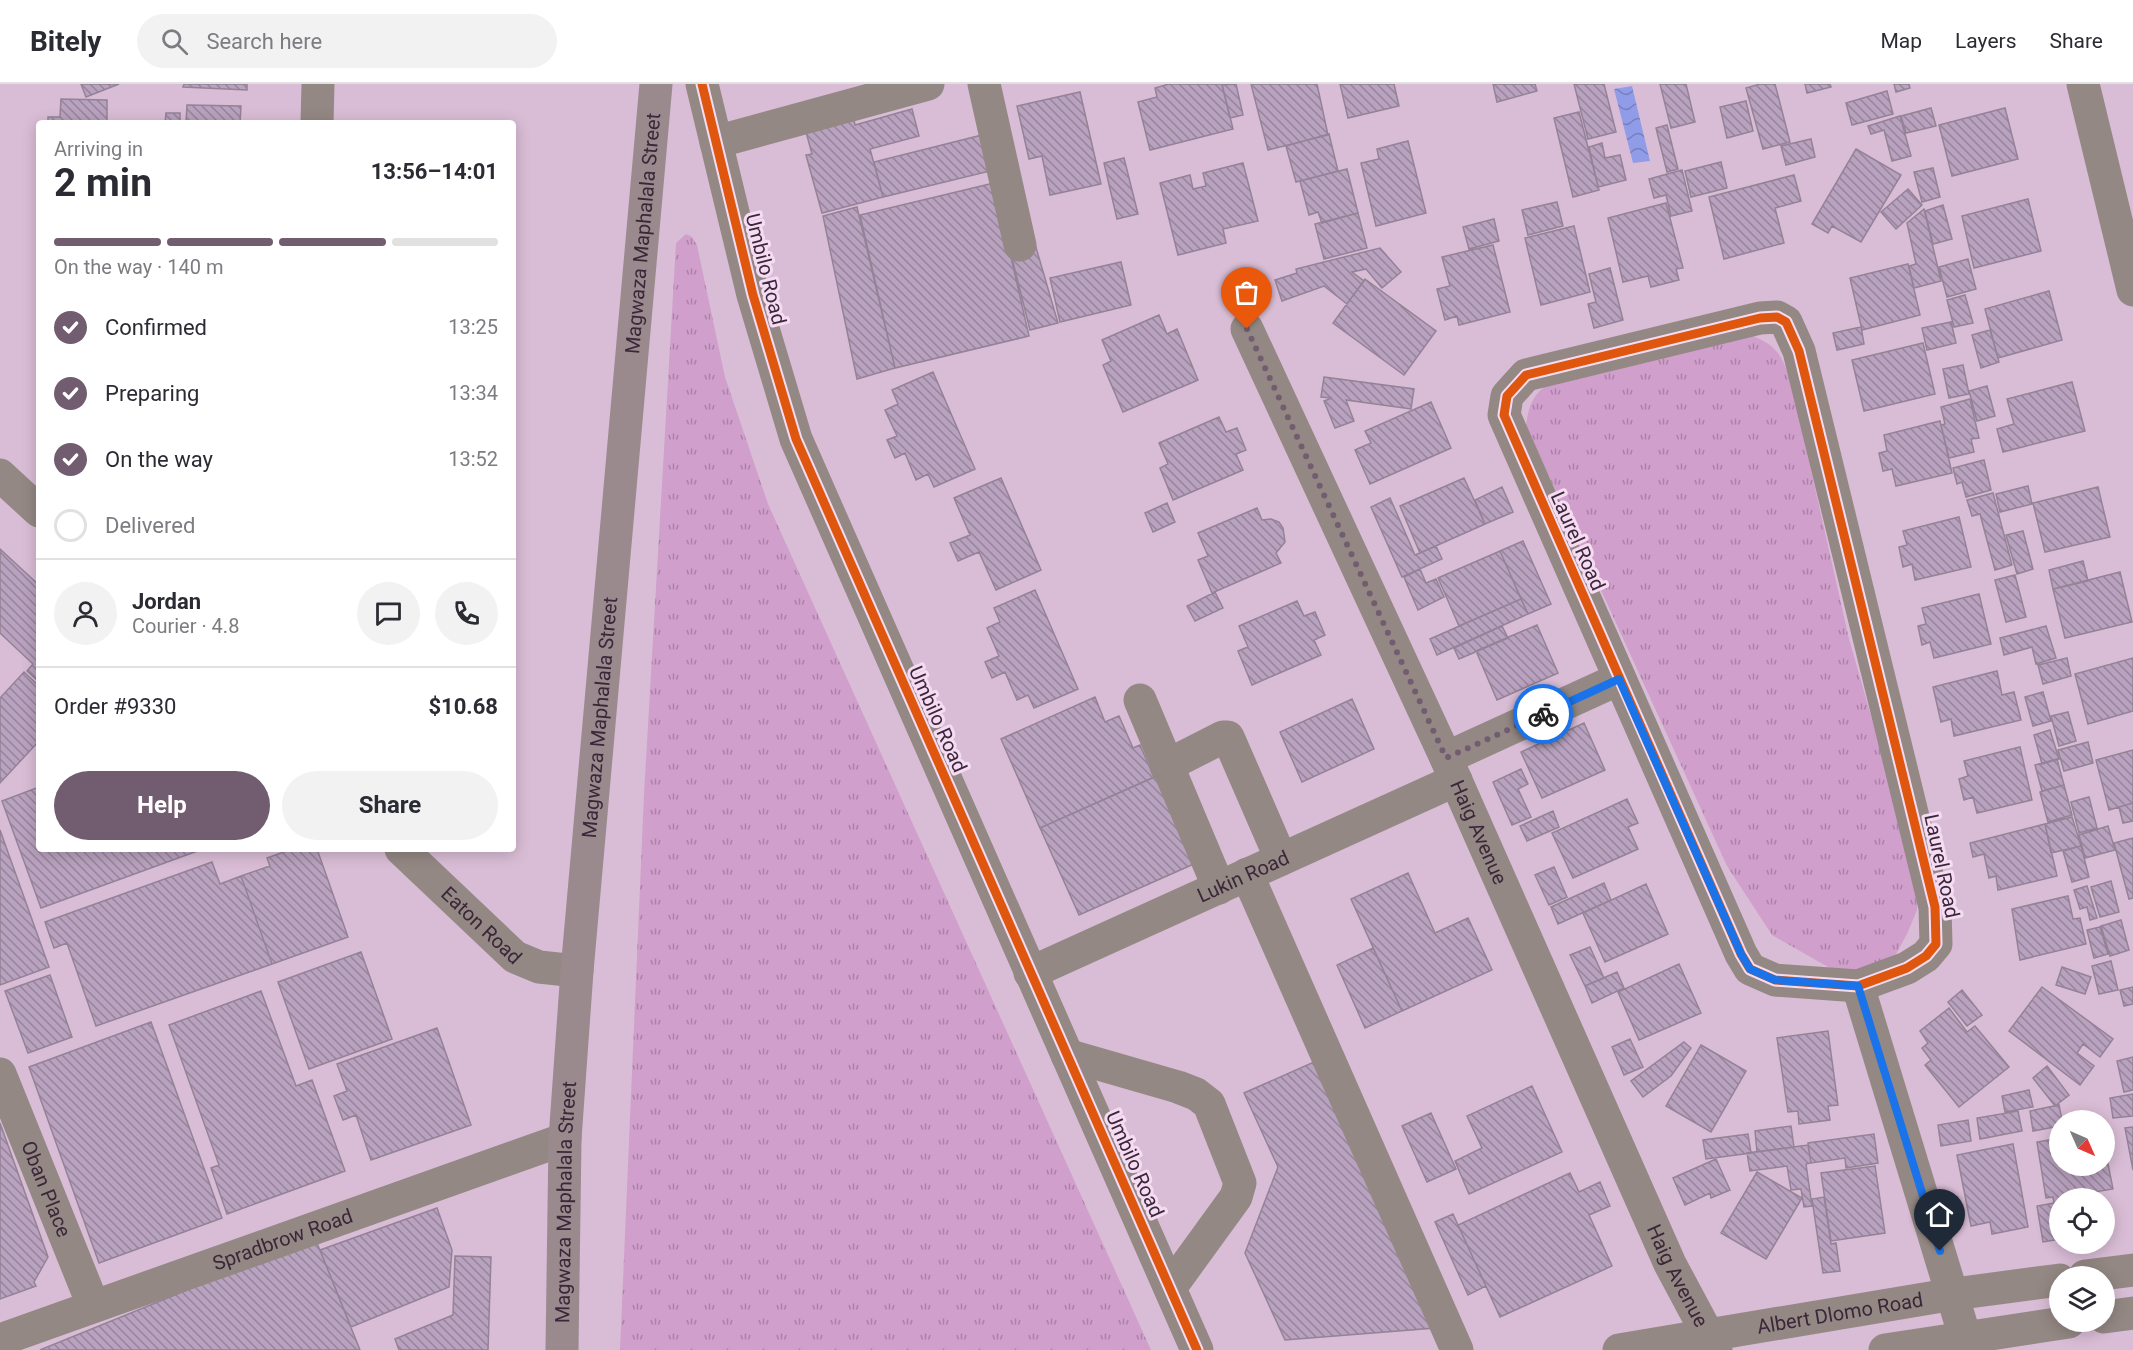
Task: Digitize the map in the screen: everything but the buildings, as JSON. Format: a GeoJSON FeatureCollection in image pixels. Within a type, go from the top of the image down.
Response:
{"type":"FeatureCollection","features":[{"type":"Feature","properties":{"kind":"main road","name":"Magwaza Maphalala Street"},"geometry":{"type":"LineString","coordinates":[[562,1350],[565,1139],[576,971],[656,84]]}},
{"type":"Feature","properties":{"kind":"street"},"geometry":{"type":"LineString","coordinates":[[317,120],[318,84]]}},
{"type":"Feature","properties":{"kind":"street","name":"Umbilo Road"},"geometry":{"type":"LineString","coordinates":[[702,84],[753,295],[796,439],[1197,1350]]}},
{"type":"Feature","properties":{"kind":"street"},"geometry":{"type":"LineString","coordinates":[[716,142],[928,84]]}},
{"type":"Feature","properties":{"kind":"street"},"geometry":{"type":"LineString","coordinates":[[984,84],[1020,244]]}},
{"type":"Feature","properties":{"kind":"street"},"geometry":{"type":"LineString","coordinates":[[2083,84],[2131,271]]}},
{"type":"Feature","properties":{"kind":"street","name":"Laurel Road"},"geometry":{"type":"LineString","coordinates":[[1777,317],[1786,322],[1799,351],[1935,906],[1936,944],[1926,956],[1907,968],[1858,986],[1775,980],[1750,969],[1741,954],[1511,433],[1504,414],[1507,396],[1526,375],[1760,318],[1777,317]]}},
{"type":"Feature","properties":{"kind":"street","name":"Haig Avenue"},"geometry":{"type":"LineString","coordinates":[[1247,329],[1451,769],[1670,1264],[1712,1343]]}},
{"type":"Feature","properties":{"kind":"street"},"geometry":{"type":"LineString","coordinates":[[3,482],[36,509]]}},
{"type":"Feature","properties":{"kind":"street","name":"Lukin Road"},"geometry":{"type":"LineString","coordinates":[[1030,973],[1281,859],[1619,679]]}},
{"type":"Feature","properties":{"kind":"street"},"geometry":{"type":"LineString","coordinates":[[1140,700],[1166,766],[1233,881],[1457,1350]]}},
{"type":"Feature","properties":{"kind":"street"},"geometry":{"type":"LineString","coordinates":[[1166,766],[1223,737],[1228,737],[1281,859]]}},
{"type":"Feature","properties":{"kind":"street","name":"Eaton Road"},"geometry":{"type":"LineString","coordinates":[[404,852],[515,957],[539,967],[576,971]]}},
{"type":"Feature","properties":{"kind":"street"},"geometry":{"type":"LineString","coordinates":[[1858,986],[1954,1294],[1965,1337]]}},
{"type":"Feature","properties":{"kind":"street"},"geometry":{"type":"LineString","coordinates":[[1067,1055],[1187,1090],[1209,1104],[1213,1113],[1240,1183],[1236,1197],[1170,1288]]}},
{"type":"Feature","properties":{"kind":"street","name":"Oban Place"},"geometry":{"type":"LineString","coordinates":[[0,1074],[93,1305]]}},
{"type":"Feature","properties":{"kind":"street","name":"Spradbrow Road"},"geometry":{"type":"LineString","coordinates":[[0,1340],[93,1305],[565,1139]]}},
{"type":"Feature","properties":{"kind":"street"},"geometry":{"type":"LineString","coordinates":[[2115,1272],[2133,1270]]}},
{"type":"Feature","properties":{"kind":"street","name":"Albert Dlomo Road"},"geometry":{"type":"LineString","coordinates":[[1619,1350],[1712,1343],[1954,1294],[2049,1282]]}},
{"type":"Feature","properties":{"kind":"street"},"geometry":{"type":"LineString","coordinates":[[2007,1288],[2012,1340]]}},
{"type":"Feature","properties":{"kind":"street"},"geometry":{"type":"LineString","coordinates":[[2115,1315],[2133,1313]]}},
{"type":"Feature","properties":{"kind":"street"},"geometry":{"type":"LineString","coordinates":[[1885,1350],[1965,1337],[2012,1340],[2049,1328]]}},
{"type":"Feature","properties":{"kind":"green space"},"geometry":{"type":"Polygon","coordinates":[[[686,234],[692,237],[697,245],[725,377],[768,504],[1151,1350],[620,1350],[644,794],[676,243],[686,234]]]}},
{"type":"Feature","properties":{"kind":"green space"},"geometry":{"type":"Polygon","coordinates":[[[1753,336],[1769,345],[1779,355],[1792,386],[1849,639],[1919,884],[1917,910],[1896,954],[1879,967],[1858,973],[1835,971],[1772,935],[1727,866],[1526,426],[1533,400],[1551,382],[1753,336]]]}},
{"type":"Feature","properties":{"kind":"water"},"geometry":{"type":"Polygon","coordinates":[[[1632,86],[1650,161],[1633,163],[1614,89],[1632,86]]]}},
{"type":"Feature","properties":{"kind":"cycle path"},"geometry":{"type":"LineString","coordinates":[[702,84],[753,295],[796,439],[1197,1350]]}},
{"type":"Feature","properties":{"kind":"cycle path"},"geometry":{"type":"LineString","coordinates":[[1777,317],[1786,322],[1799,351],[1935,907],[1936,944],[1926,956],[1907,968],[1858,986],[1775,980],[1750,969],[1741,954],[1504,415],[1507,396],[1526,375],[1760,318],[1777,317]]}},
{"type":"Feature","properties":{"kind":"way so far"},"geometry":{"type":"LineString","coordinates":[[1247,329],[1446,758],[1543,714]]}},
{"type":"Feature","properties":{"kind":"route"},"geometry":{"type":"LineString","coordinates":[[1543,714],[1619,679],[1741,954],[1750,969],[1758,975],[1775,980],[1858,986],[1940,1251]]}}]}
